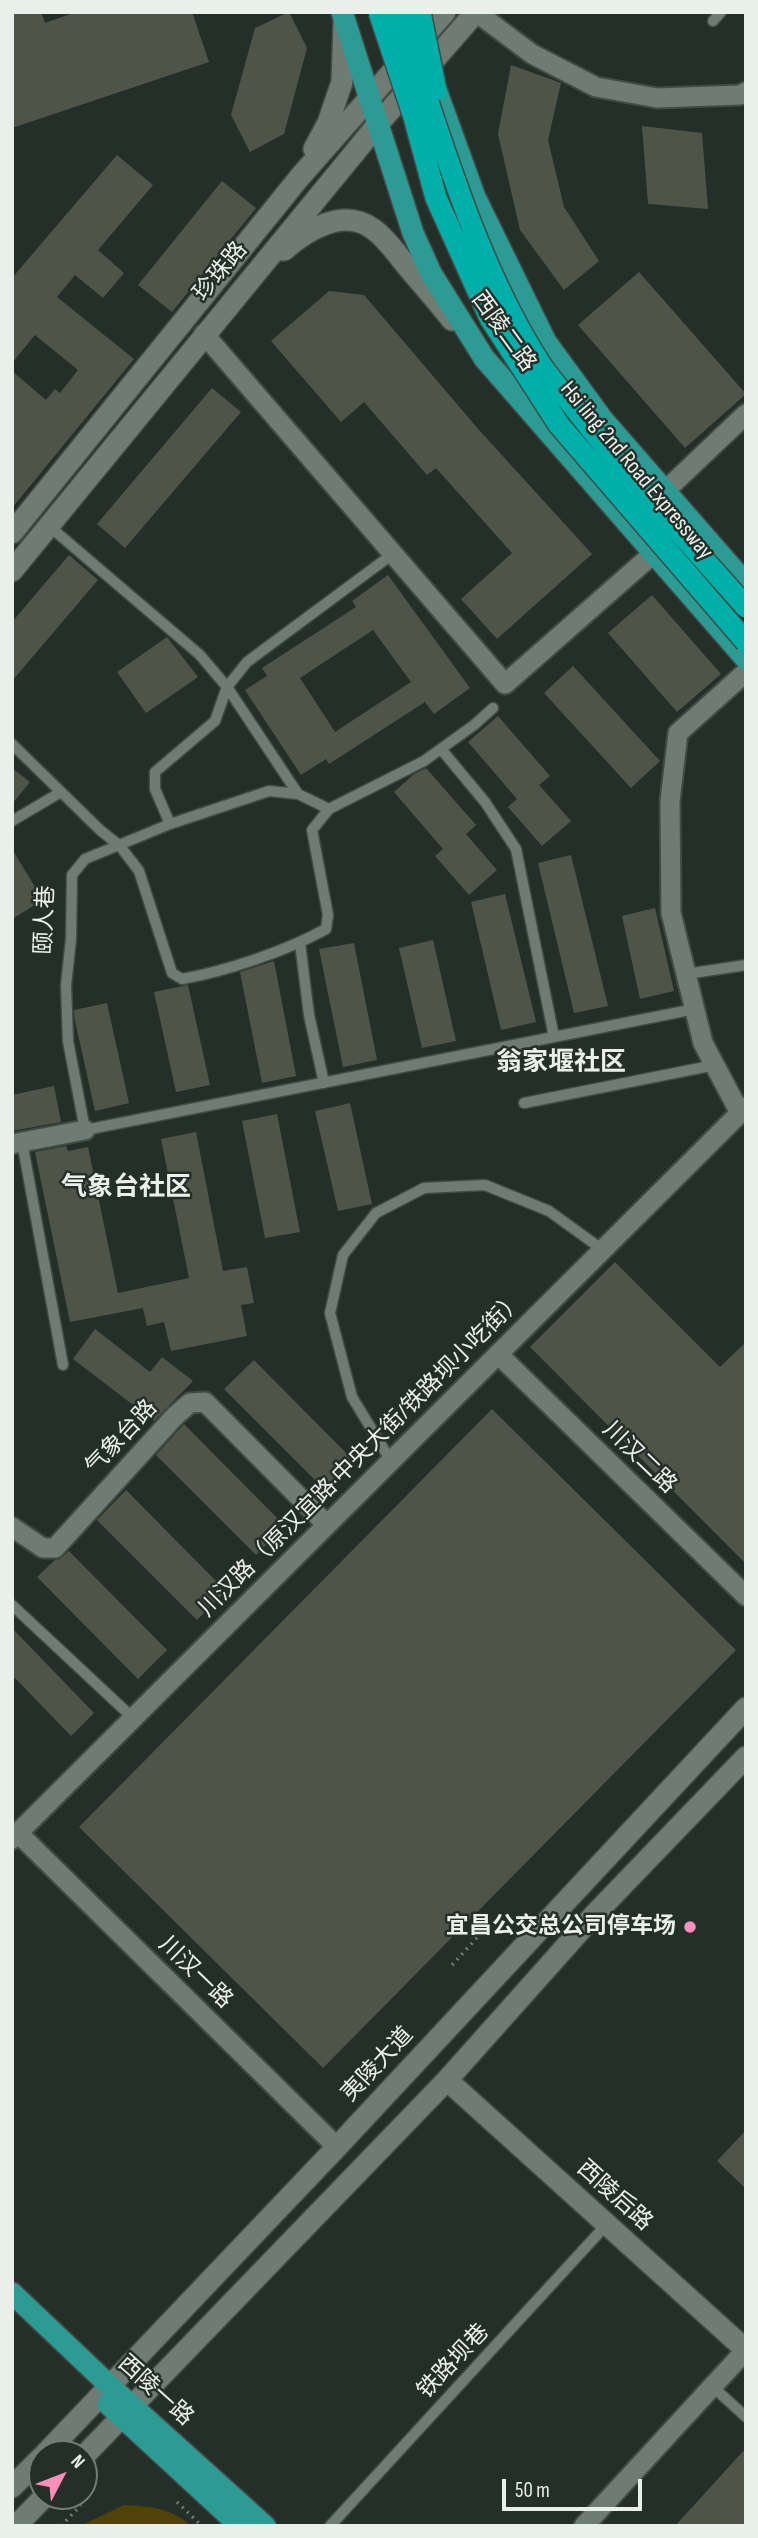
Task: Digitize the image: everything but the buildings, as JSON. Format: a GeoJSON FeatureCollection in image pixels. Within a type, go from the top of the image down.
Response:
{"type":"FeatureCollection","features":[{"type":"Feature","properties":{"kind":"highway","name":"Hsi ling 2nd Road Expressway"},"geometry":{"type":"LineString","coordinates":[[379,12],[414,117],[436,198],[490,318],[559,425],[746,642]]}},
{"type":"Feature","properties":{"kind":"highway","name":"Hsi ling 2nd Road Expressway"},"geometry":{"type":"LineString","coordinates":[[398,12],[486,257],[541,365],[604,447],[746,607]]}},
{"type":"Feature","properties":{"kind":"highway"},"geometry":{"type":"LineString","coordinates":[[420,12],[433,71],[445,148]]}},
{"type":"Feature","properties":{"kind":"main road","name":"西陵二路"},"geometry":{"type":"LineString","coordinates":[[409,12],[475,197],[546,342],[603,420],[746,584]]}},
{"type":"Feature","properties":{"kind":"main road","name":"珍珠路"},"geometry":{"type":"LineString","coordinates":[[12,533],[299,178],[444,12]]}},
{"type":"Feature","properties":{"kind":"main road","name":"珍珠路"},"geometry":{"type":"LineString","coordinates":[[12,571],[234,297],[378,124],[476,12]]}},
{"type":"Feature","properties":{"kind":"main road","name":"西陵二路"},"geometry":{"type":"LineString","coordinates":[[343,15],[413,233],[448,303],[484,358],[746,659]]}},
{"type":"Feature","properties":{"kind":"main road"},"geometry":{"type":"LineString","coordinates":[[299,178],[328,123],[342,82],[343,15]]}},
{"type":"Feature","properties":{"kind":"main road"},"geometry":{"type":"LineString","coordinates":[[234,297],[300,236],[330,222],[362,222],[393,249],[484,358]]}},
{"type":"Feature","properties":{"kind":"main road","name":"夷陵大道"},"geometry":{"type":"LineString","coordinates":[[59,2440],[337,2147],[746,1708]]}},
{"type":"Feature","properties":{"kind":"main road"},"geometry":{"type":"LineString","coordinates":[[98,2442],[447,2080],[595,1914],[746,1757]]}},
{"type":"Feature","properties":{"kind":"main road","name":"西陵后路"},"geometry":{"type":"LineString","coordinates":[[447,2080],[746,2350]]}},
{"type":"Feature","properties":{"kind":"main road","name":"西陵一路"},"geometry":{"type":"LineString","coordinates":[[12,2294],[240,2526]]}},
{"type":"Feature","properties":{"kind":"main road","name":"西陵一路"},"geometry":{"type":"LineString","coordinates":[[12,2313],[106,2392]]}},
{"type":"Feature","properties":{"kind":"main road","name":"西陵一路"},"geometry":{"type":"LineString","coordinates":[[127,2412],[265,2526]]}},
{"type":"Feature","properties":{"kind":"main road","name":"夷陵大道"},"geometry":{"type":"LineString","coordinates":[[12,2487],[28,2471]]}},
{"type":"Feature","properties":{"kind":"main road"},"geometry":{"type":"LineString","coordinates":[[16,2526],[31,2510]]}},
{"type":"Feature","properties":{"kind":"street"},"geometry":{"type":"LineString","coordinates":[[476,12],[532,54],[596,87],[657,98],[740,95],[746,92]]}},
{"type":"Feature","properties":{"kind":"street"},"geometry":{"type":"LineString","coordinates":[[204,334],[505,684],[654,554]]}},
{"type":"Feature","properties":{"kind":"street"},"geometry":{"type":"LineString","coordinates":[[665,491],[746,414]]}},
{"type":"Feature","properties":{"kind":"street"},"geometry":{"type":"LineString","coordinates":[[743,1110],[703,1043],[671,913],[670,801],[678,733],[746,672]]}},
{"type":"Feature","properties":{"kind":"street","name":"川汉路（原汉宜路·中央大街/铁路坝小吃街）"},"geometry":{"type":"LineString","coordinates":[[15,1836],[743,1110]]}},
{"type":"Feature","properties":{"kind":"street"},"geometry":{"type":"LineString","coordinates":[[17,1143],[85,1130]]}},
{"type":"Feature","properties":{"kind":"street","name":"川汉二路"},"geometry":{"type":"LineString","coordinates":[[498,1354],[746,1597]]}},
{"type":"Feature","properties":{"kind":"street","name":"气象台路"},"geometry":{"type":"LineString","coordinates":[[12,1527],[43,1548],[55,1548],[175,1416],[190,1403],[205,1402],[327,1525]]}},
{"type":"Feature","properties":{"kind":"street","name":"川汉一路"},"geometry":{"type":"LineString","coordinates":[[15,1836],[337,2147]]}},
{"type":"Feature","properties":{"kind":"street"},"geometry":{"type":"LineString","coordinates":[[584,2526],[746,2350]]}},
{"type":"Feature","properties":{"kind":"lane"},"geometry":{"type":"LineString","coordinates":[[713,22],[721,12]]}},
{"type":"Feature","properties":{"kind":"lane"},"geometry":{"type":"LineString","coordinates":[[49,526],[200,655],[228,687],[298,794]]}},
{"type":"Feature","properties":{"kind":"lane"},"geometry":{"type":"LineString","coordinates":[[170,824],[155,789],[155,772],[215,721],[228,687],[247,662],[394,552]]}},
{"type":"Feature","properties":{"kind":"lane"},"geometry":{"type":"LineString","coordinates":[[12,744],[100,830],[120,846],[139,871],[172,973],[182,979],[200,976],[300,943],[326,929],[328,915],[312,830],[329,809],[424,761],[493,708]]}},
{"type":"Feature","properties":{"kind":"lane"},"geometry":{"type":"LineString","coordinates":[[441,749],[485,802],[516,849],[554,1037]]}},
{"type":"Feature","properties":{"kind":"lane","name":"颐人巷"},"geometry":{"type":"LineString","coordinates":[[85,1130],[68,1041],[66,985],[71,939],[72,875],[85,859],[170,824],[270,791],[298,794],[329,809]]}},
{"type":"Feature","properties":{"kind":"lane"},"geometry":{"type":"LineString","coordinates":[[12,821],[61,792]]}},
{"type":"Feature","properties":{"kind":"lane"},"geometry":{"type":"LineString","coordinates":[[300,943],[309,1015],[324,1083]]}},
{"type":"Feature","properties":{"kind":"lane"},"geometry":{"type":"LineString","coordinates":[[686,974],[746,965]]}},
{"type":"Feature","properties":{"kind":"lane"},"geometry":{"type":"LineString","coordinates":[[85,1130],[695,1009]]}},
{"type":"Feature","properties":{"kind":"lane"},"geometry":{"type":"LineString","coordinates":[[524,1104],[715,1065]]}},
{"type":"Feature","properties":{"kind":"lane"},"geometry":{"type":"LineString","coordinates":[[17,1143],[63,1365]]}},
{"type":"Feature","properties":{"kind":"lane"},"geometry":{"type":"LineString","coordinates":[[391,1461],[352,1397],[330,1313],[343,1255],[376,1213],[424,1188],[485,1185],[549,1211],[603,1250]]}},
{"type":"Feature","properties":{"kind":"lane"},"geometry":{"type":"LineString","coordinates":[[12,1605],[133,1718]]}},
{"type":"Feature","properties":{"kind":"lane","name":"铁路坝巷"},"geometry":{"type":"LineString","coordinates":[[330,2526],[607,2224]]}},
{"type":"Feature","properties":{"kind":"lane"},"geometry":{"type":"LineString","coordinates":[[712,2386],[746,2417]]}},
{"type":"Feature","properties":{"kind":"path"},"geometry":{"type":"LineString","coordinates":[[452,1965],[484,1930]]}},
{"type":"Feature","properties":{"kind":"path"},"geometry":{"type":"LineString","coordinates":[[177,2502],[202,2526]]}},
{"type":"Feature","properties":{"kind":"path"},"geometry":{"type":"LineString","coordinates":[[61,2526],[76,2510]]}},
{"type":"Feature","properties":{"kind":"shaded area"},"geometry":{"type":"Polygon","coordinates":[[[124,2505],[151,2507],[168,2512],[191,2526],[80,2526],[124,2505]]]}},
{"type":"Feature","properties":{"kind":"place","name":"宜昌公交总公司停车场"},"geometry":{"type":"Point","coordinates":[690,1927]}},
{"type":"Feature","properties":{"kind":"district","name":"翁家堰社区"},"geometry":{"type":"Point","coordinates":[561,1063]}},
{"type":"Feature","properties":{"kind":"district","name":"气象台社区"},"geometry":{"type":"Point","coordinates":[126,1188]}}]}
